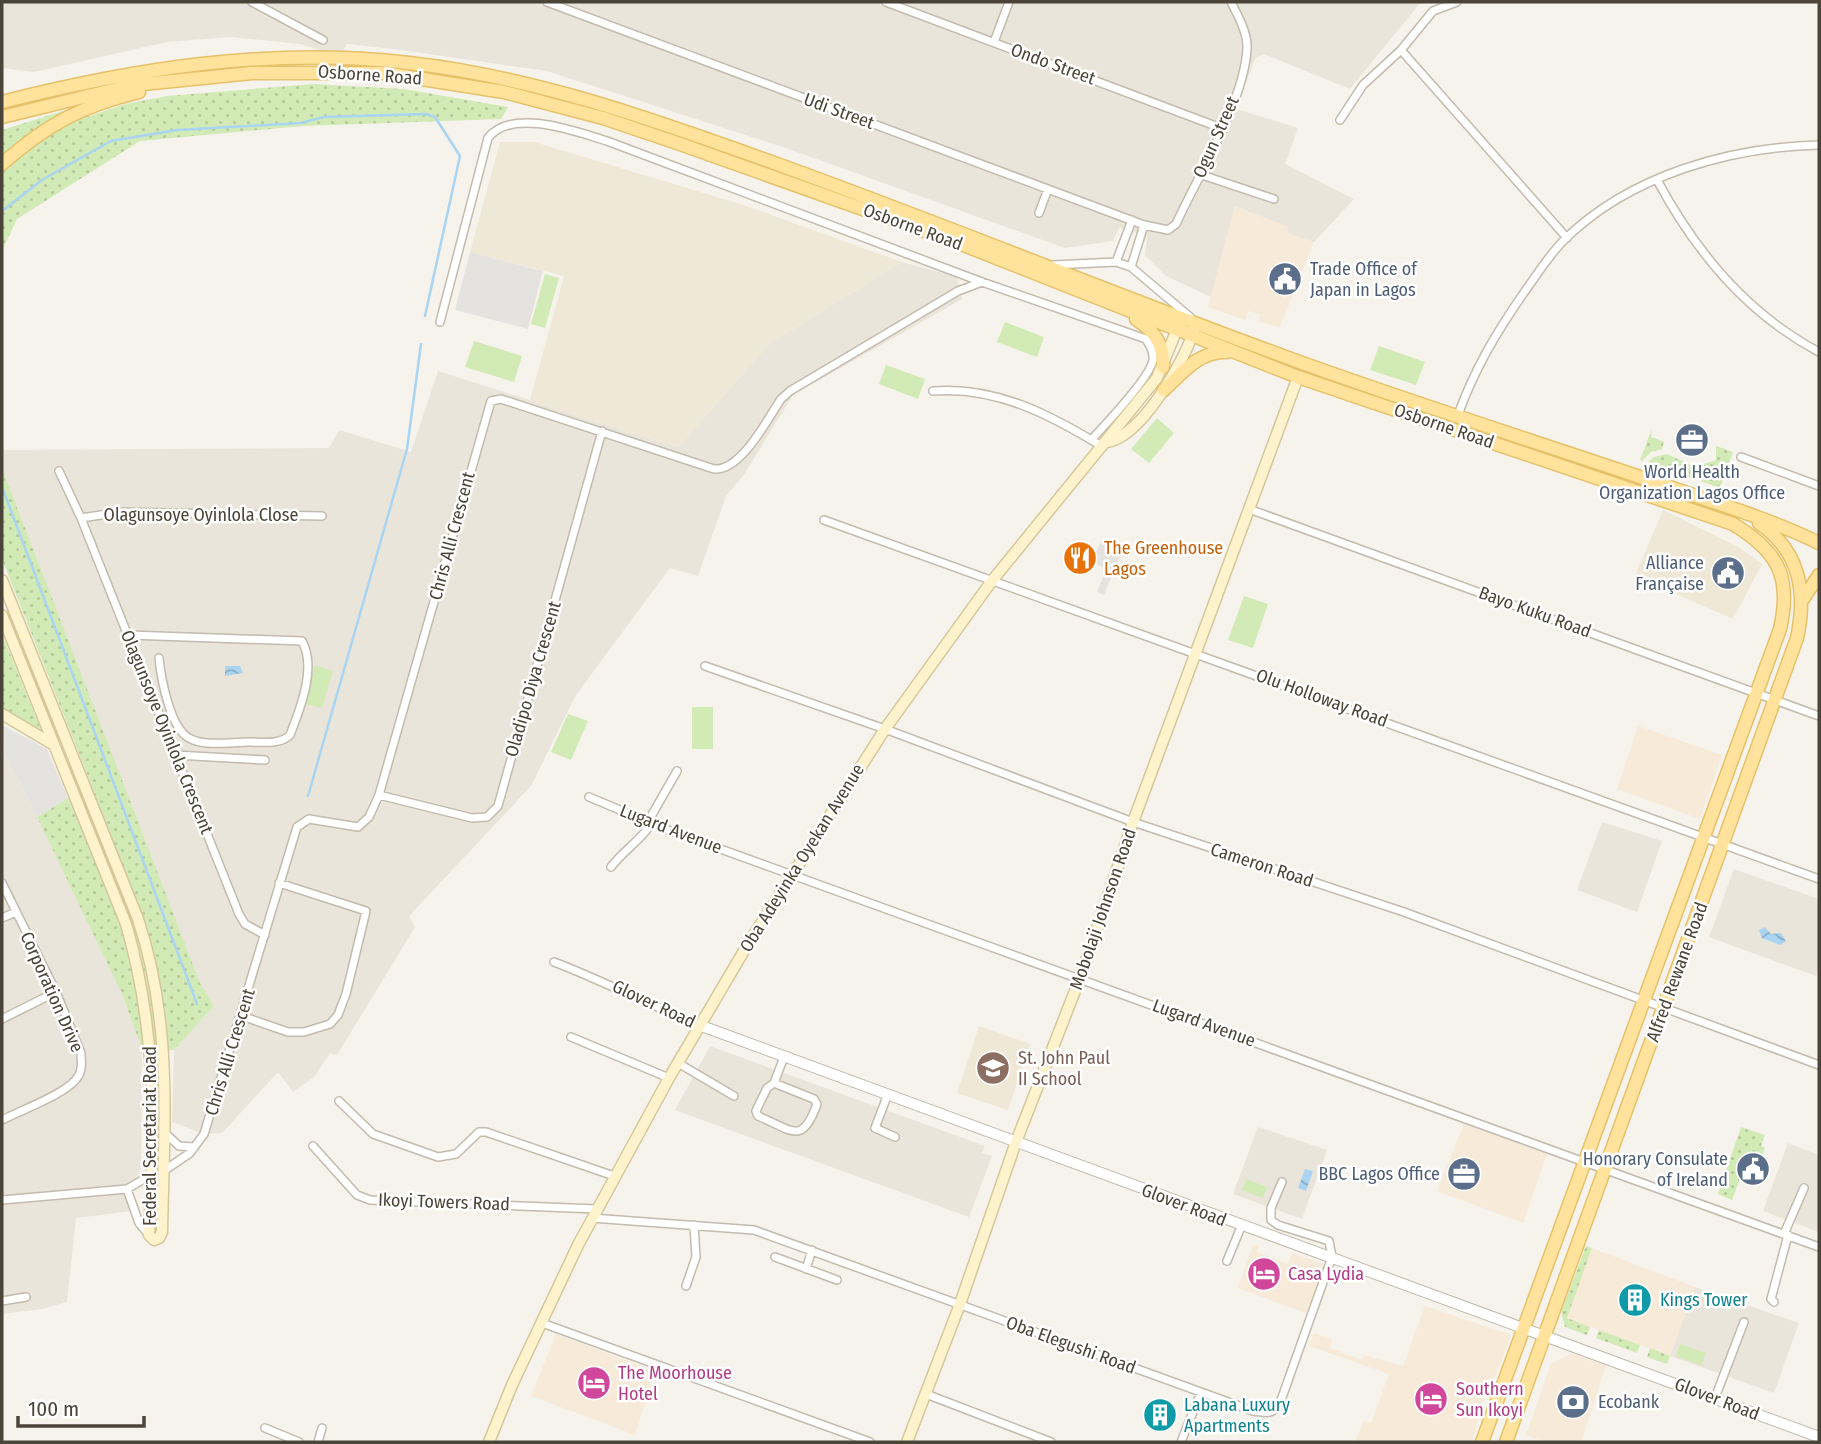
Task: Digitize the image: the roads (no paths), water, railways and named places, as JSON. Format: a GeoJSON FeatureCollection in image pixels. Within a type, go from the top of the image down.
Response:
{"type":"FeatureCollection","features":[{"type":"Feature","properties":{"kind":"main road","name":"Osborne Road"},"geometry":{"type":"LineString","coordinates":[[2,102],[103,77],[213,62],[331,58],[441,67],[533,85],[643,117],[1050,265],[1304,363],[1747,514],[1819,543]]}},
{"type":"Feature","properties":{"kind":"main road","name":"Osborne Road"},"geometry":{"type":"LineString","coordinates":[[2,117],[99,92],[166,80],[290,71],[354,72],[434,80],[504,92],[603,118],[680,144],[961,244],[1298,377],[1733,524],[1760,542],[1780,570]]}},
{"type":"Feature","properties":{"kind":"main road"},"geometry":{"type":"LineString","coordinates":[[2,164],[53,123],[98,103],[140,92],[166,80]]}},
{"type":"Feature","properties":{"kind":"main road"},"geometry":{"type":"LineString","coordinates":[[1118,308],[1149,329],[1159,340],[1164,353],[1163,367]]}},
{"type":"Feature","properties":{"kind":"main road","name":"Oba Adeyinka Oyekan Avenue"},"geometry":{"type":"LineString","coordinates":[[489,1442],[595,1213],[699,1025],[884,729],[991,582],[1105,445],[1163,367],[1182,316]]}},
{"type":"Feature","properties":{"kind":"main road"},"geometry":{"type":"LineString","coordinates":[[1164,390],[1184,357],[1196,321]]}},
{"type":"Feature","properties":{"kind":"main road"},"geometry":{"type":"LineString","coordinates":[[1105,445],[1122,439],[1164,390],[1196,360],[1216,351],[1232,352]]}},
{"type":"Feature","properties":{"kind":"main road","name":"Mobolaji Johnson Road"},"geometry":{"type":"LineString","coordinates":[[907,1442],[960,1304],[1016,1142],[1080,978],[1132,822],[1298,377]]}},
{"type":"Feature","properties":{"kind":"main road","name":"Alfred Rewane Road"},"geometry":{"type":"LineString","coordinates":[[1506,1442],[1665,1010],[1797,638],[1803,599],[1797,569],[1789,554],[1769,530],[1747,514]]}},
{"type":"Feature","properties":{"kind":"main road","name":"Alfred Rewane Road"},"geometry":{"type":"LineString","coordinates":[[1482,1442],[1757,692],[1784,612],[1780,570]]}},
{"type":"Feature","properties":{"kind":"main road"},"geometry":{"type":"LineString","coordinates":[[1803,599],[1819,575]]}},
{"type":"Feature","properties":{"kind":"main road","name":"Federal Secretariat Road"},"geometry":{"type":"LineString","coordinates":[[2,580],[143,934],[153,973],[164,1043],[166,1134],[162,1232],[159,1238],[154,1240],[149,1236],[151,1043],[140,974],[126,924],[2,615]]}},
{"type":"Feature","properties":{"kind":"main road"},"geometry":{"type":"LineString","coordinates":[[2,714],[54,745]]}},
{"type":"Feature","properties":{"kind":"street"},"geometry":{"type":"LineString","coordinates":[[252,2],[323,40]]}},
{"type":"Feature","properties":{"kind":"street","name":"Udi Street"},"geometry":{"type":"LineString","coordinates":[[547,2],[564,5],[1132,220]]}},
{"type":"Feature","properties":{"kind":"street","name":"Ondo Street"},"geometry":{"type":"LineString","coordinates":[[886,2],[1221,128]]}},
{"type":"Feature","properties":{"kind":"street"},"geometry":{"type":"LineString","coordinates":[[994,42],[1009,2]]}},
{"type":"Feature","properties":{"kind":"street","name":"Ogun Street"},"geometry":{"type":"LineString","coordinates":[[1132,220],[1144,225],[1173,228],[1221,128],[1242,75],[1248,45],[1231,2]]}},
{"type":"Feature","properties":{"kind":"street"},"geometry":{"type":"LineString","coordinates":[[1340,120],[1363,85],[1401,50],[1433,11],[1457,2]]}},
{"type":"Feature","properties":{"kind":"street"},"geometry":{"type":"LineString","coordinates":[[1401,50],[1567,238]]}},
{"type":"Feature","properties":{"kind":"street"},"geometry":{"type":"LineString","coordinates":[[440,323],[488,138],[500,129],[529,123],[555,125],[607,141],[982,282],[1141,337],[1149,343],[1153,358],[1151,367],[1118,412],[1091,440]]}},
{"type":"Feature","properties":{"kind":"street"},"geometry":{"type":"LineString","coordinates":[[1458,415],[1491,340],[1544,263],[1567,238],[1598,214],[1657,180],[1691,166],[1769,147],[1819,145]]}},
{"type":"Feature","properties":{"kind":"street"},"geometry":{"type":"LineString","coordinates":[[1199,174],[1274,200]]}},
{"type":"Feature","properties":{"kind":"street"},"geometry":{"type":"LineString","coordinates":[[1657,180],[1689,234],[1729,284],[1768,319],[1819,352]]}},
{"type":"Feature","properties":{"kind":"street"},"geometry":{"type":"LineString","coordinates":[[1039,213],[1048,189]]}},
{"type":"Feature","properties":{"kind":"street"},"geometry":{"type":"LineString","coordinates":[[1116,262],[1132,220]]}},
{"type":"Feature","properties":{"kind":"street"},"geometry":{"type":"LineString","coordinates":[[1131,267],[1144,225]]}},
{"type":"Feature","properties":{"kind":"street"},"geometry":{"type":"LineString","coordinates":[[1050,265],[1116,262],[1131,267],[1196,321]]}},
{"type":"Feature","properties":{"kind":"street","name":"Chris Alli Crescent"},"geometry":{"type":"LineString","coordinates":[[165,1170],[186,1157],[204,1134],[242,1016],[297,827],[302,821],[358,827],[369,817],[379,795],[488,405],[493,399],[501,399],[602,431],[714,470],[724,470],[738,460],[781,399],[790,391],[958,291],[982,282]]}},
{"type":"Feature","properties":{"kind":"street"},"geometry":{"type":"LineString","coordinates":[[933,391],[970,392],[1007,400],[1053,416],[1091,440],[1105,445]]}},
{"type":"Feature","properties":{"kind":"street","name":"Oladipo Diya Crescent"},"geometry":{"type":"LineString","coordinates":[[379,795],[472,818],[487,817],[498,806],[602,431]]}},
{"type":"Feature","properties":{"kind":"street"},"geometry":{"type":"LineString","coordinates":[[1741,457],[1819,486]]}},
{"type":"Feature","properties":{"kind":"street","name":"Olagunsoye Oyinlola Crescent"},"geometry":{"type":"LineString","coordinates":[[59,471],[129,635],[239,914],[246,924],[265,935]]}},
{"type":"Feature","properties":{"kind":"street","name":"Bayo Kuku Road"},"geometry":{"type":"LineString","coordinates":[[1249,509],[1819,716]]}},
{"type":"Feature","properties":{"kind":"street","name":"Olagunsoye Oyinlola Close"},"geometry":{"type":"LineString","coordinates":[[81,518],[121,512],[322,516]]}},
{"type":"Feature","properties":{"kind":"street","name":"Olu Holloway Road"},"geometry":{"type":"LineString","coordinates":[[824,520],[991,582],[1195,651],[1819,879]]}},
{"type":"Feature","properties":{"kind":"street"},"geometry":{"type":"LineString","coordinates":[[129,635],[287,638],[302,641],[305,645],[307,678],[290,735],[279,742],[204,742],[186,737],[180,731],[164,691],[159,658]]}},
{"type":"Feature","properties":{"kind":"street","name":"Cameron Road"},"geometry":{"type":"LineString","coordinates":[[705,666],[884,729],[1132,822],[1404,912],[1819,1065]]}},
{"type":"Feature","properties":{"kind":"street"},"geometry":{"type":"LineString","coordinates":[[176,755],[265,760]]}},
{"type":"Feature","properties":{"kind":"street"},"geometry":{"type":"LineString","coordinates":[[611,867],[624,849],[640,841],[677,771]]}},
{"type":"Feature","properties":{"kind":"street","name":"Lugard Avenue"},"geometry":{"type":"LineString","coordinates":[[589,797],[650,822],[1819,1247]]}},
{"type":"Feature","properties":{"kind":"street","name":"Corporation Drive"},"geometry":{"type":"LineString","coordinates":[[2,883],[56,992],[81,1053],[82,1064],[77,1079],[64,1089],[2,1120]]}},
{"type":"Feature","properties":{"kind":"street"},"geometry":{"type":"LineString","coordinates":[[242,1016],[288,1032],[312,1030],[330,1024],[338,1015],[346,993],[366,911],[279,883]]}},
{"type":"Feature","properties":{"kind":"street"},"geometry":{"type":"LineString","coordinates":[[2,918],[16,912]]}},
{"type":"Feature","properties":{"kind":"street","name":"Glover Road"},"geometry":{"type":"LineString","coordinates":[[554,962],[612,984],[629,997],[784,1057],[1241,1227],[1525,1326],[1819,1437]]}},
{"type":"Feature","properties":{"kind":"street"},"geometry":{"type":"LineString","coordinates":[[2,1018],[56,992]]}},
{"type":"Feature","properties":{"kind":"street"},"geometry":{"type":"LineString","coordinates":[[571,1037],[669,1078]]}},
{"type":"Feature","properties":{"kind":"street"},"geometry":{"type":"LineString","coordinates":[[774,1083],[814,1099],[817,1104],[809,1128],[797,1132],[758,1116],[756,1111],[762,1095],[774,1083],[784,1057]]}},
{"type":"Feature","properties":{"kind":"street"},"geometry":{"type":"LineString","coordinates":[[678,1063],[734,1096]]}},
{"type":"Feature","properties":{"kind":"street"},"geometry":{"type":"LineString","coordinates":[[888,1094],[875,1128],[895,1137]]}},
{"type":"Feature","properties":{"kind":"street"},"geometry":{"type":"LineString","coordinates":[[339,1101],[373,1134],[401,1147],[438,1157],[456,1154],[479,1132],[486,1132],[614,1176]]}},
{"type":"Feature","properties":{"kind":"street"},"geometry":{"type":"LineString","coordinates":[[166,1134],[178,1146],[194,1147]]}},
{"type":"Feature","properties":{"kind":"street","name":"Ikoyi Towers Road"},"geometry":{"type":"LineString","coordinates":[[313,1146],[357,1195],[370,1200],[595,1213]]}},
{"type":"Feature","properties":{"kind":"street"},"geometry":{"type":"LineString","coordinates":[[2,1200],[127,1189],[151,1175]]}},
{"type":"Feature","properties":{"kind":"street"},"geometry":{"type":"LineString","coordinates":[[1282,1182],[1271,1208],[1271,1220],[1329,1241],[1332,1257]]}},
{"type":"Feature","properties":{"kind":"street"},"geometry":{"type":"LineString","coordinates":[[1774,1302],[1771,1299],[1773,1283],[1786,1235],[1804,1188]]}},
{"type":"Feature","properties":{"kind":"street"},"geometry":{"type":"LineString","coordinates":[[127,1189],[139,1223],[149,1236]]}},
{"type":"Feature","properties":{"kind":"street","name":"Oba Elegushi Road"},"geometry":{"type":"LineString","coordinates":[[595,1213],[754,1230],[1253,1411],[1267,1413],[1275,1411],[1332,1257]]}},
{"type":"Feature","properties":{"kind":"street"},"geometry":{"type":"LineString","coordinates":[[686,1286],[695,1263],[694,1225]]}},
{"type":"Feature","properties":{"kind":"street"},"geometry":{"type":"LineString","coordinates":[[1227,1261],[1241,1227]]}},
{"type":"Feature","properties":{"kind":"street"},"geometry":{"type":"LineString","coordinates":[[806,1269],[812,1250]]}},
{"type":"Feature","properties":{"kind":"street"},"geometry":{"type":"LineString","coordinates":[[775,1257],[837,1280]]}},
{"type":"Feature","properties":{"kind":"street"},"geometry":{"type":"LineString","coordinates":[[2,1301],[26,1297]]}},
{"type":"Feature","properties":{"kind":"street"},"geometry":{"type":"LineString","coordinates":[[1715,1398],[1744,1322]]}},
{"type":"Feature","properties":{"kind":"street"},"geometry":{"type":"LineString","coordinates":[[542,1323],[870,1442]]}},
{"type":"Feature","properties":{"kind":"street"},"geometry":{"type":"LineString","coordinates":[[1181,1442],[1201,1392]]}},
{"type":"Feature","properties":{"kind":"street"},"geometry":{"type":"LineString","coordinates":[[926,1394],[1051,1442]]}},
{"type":"Feature","properties":{"kind":"street"},"geometry":{"type":"LineString","coordinates":[[318,1442],[323,1428]]}},
{"type":"Feature","properties":{"kind":"street"},"geometry":{"type":"LineString","coordinates":[[265,1429],[299,1442]]}},
{"type":"Feature","properties":{"kind":"water"},"geometry":{"type":"Polygon","coordinates":[[[225,666],[240,666],[243,673],[225,676],[225,666]]]}},
{"type":"Feature","properties":{"kind":"water"},"geometry":{"type":"Polygon","coordinates":[[[1765,927],[1771,934],[1781,933],[1786,941],[1780,945],[1762,938],[1759,930],[1765,927]]]}},
{"type":"Feature","properties":{"kind":"water"},"geometry":{"type":"Polygon","coordinates":[[[1305,1169],[1313,1171],[1306,1191],[1298,1188],[1305,1169]]]}},
{"type":"Feature","properties":{"kind":"waterway"},"geometry":{"type":"LineString","coordinates":[[2,211],[42,180],[111,141],[177,130],[301,123],[324,117],[426,114],[435,117],[460,156],[425,316]]}},
{"type":"Feature","properties":{"kind":"waterway"},"geometry":{"type":"LineString","coordinates":[[308,796],[407,449],[421,344]]}},
{"type":"Feature","properties":{"kind":"waterway"},"geometry":{"type":"LineString","coordinates":[[2,487],[197,1004]]}},
{"type":"Feature","properties":{"kind":"place","name":"Trade Office of Japan in Lagos"},"geometry":{"type":"Point","coordinates":[1285,279]}},
{"type":"Feature","properties":{"kind":"place","name":"World Health Organization Lagos Office"},"geometry":{"type":"Point","coordinates":[1692,440]}},
{"type":"Feature","properties":{"kind":"place","name":"The Greenhouse Lagos"},"geometry":{"type":"Point","coordinates":[1080,558]}},
{"type":"Feature","properties":{"kind":"place","name":"Alliance Française"},"geometry":{"type":"Point","coordinates":[1728,573]}},
{"type":"Feature","properties":{"kind":"place","name":"St. John Paul II School"},"geometry":{"type":"Point","coordinates":[993,1068]}},
{"type":"Feature","properties":{"kind":"place","name":"Honorary Consulate of Ireland"},"geometry":{"type":"Point","coordinates":[1753,1169]}},
{"type":"Feature","properties":{"kind":"place","name":"BBC Lagos Office"},"geometry":{"type":"Point","coordinates":[1464,1174]}},
{"type":"Feature","properties":{"kind":"place","name":"Casa Lydia"},"geometry":{"type":"Point","coordinates":[1264,1274]}},
{"type":"Feature","properties":{"kind":"place","name":"Kings Tower"},"geometry":{"type":"Point","coordinates":[1635,1300]}},
{"type":"Feature","properties":{"kind":"place","name":"The Moorhouse Hotel"},"geometry":{"type":"Point","coordinates":[594,1383]}},
{"type":"Feature","properties":{"kind":"place","name":"Southern Sun Ikoyi"},"geometry":{"type":"Point","coordinates":[1431,1399]}},
{"type":"Feature","properties":{"kind":"place","name":"Ecobank"},"geometry":{"type":"Point","coordinates":[1573,1402]}},
{"type":"Feature","properties":{"kind":"place","name":"Labana Luxury Apartments"},"geometry":{"type":"Point","coordinates":[1160,1415]}}]}
